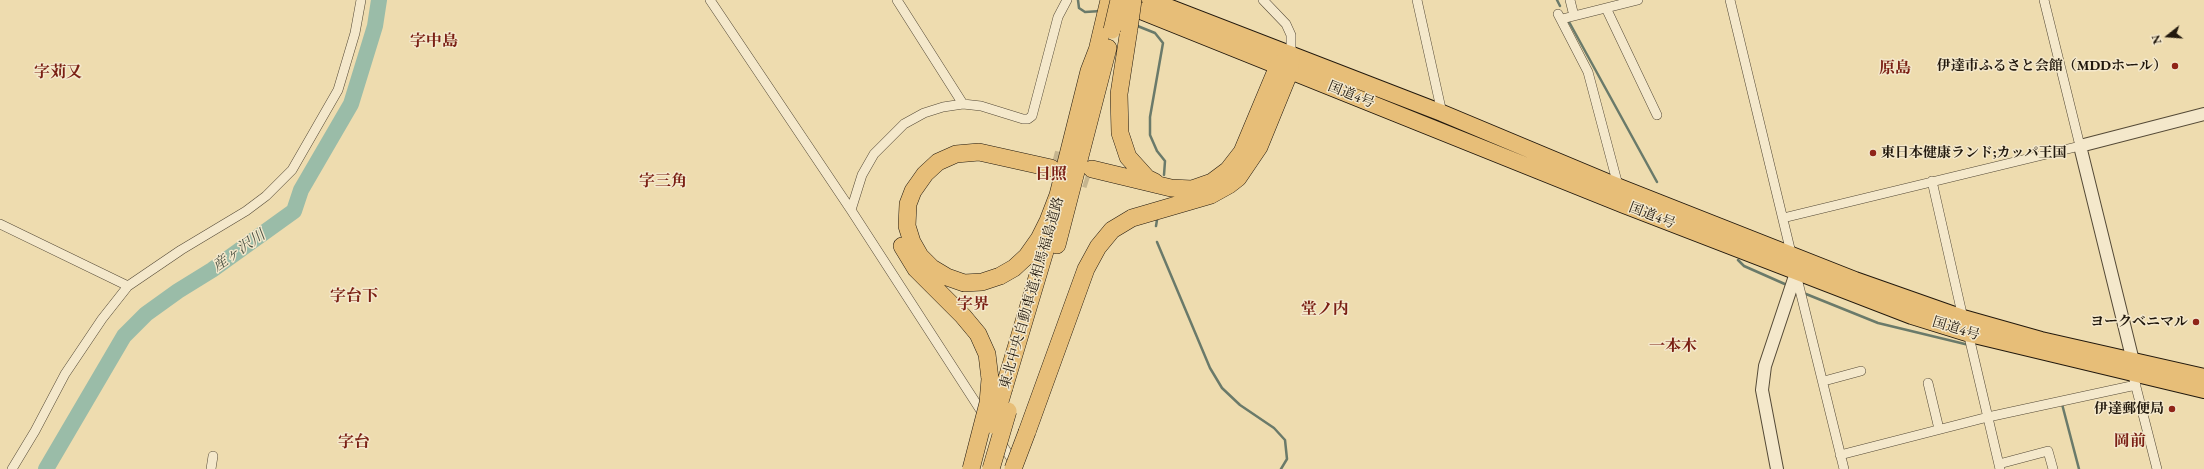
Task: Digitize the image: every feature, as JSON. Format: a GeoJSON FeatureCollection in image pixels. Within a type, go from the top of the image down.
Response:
{"type":"FeatureCollection","features":[{"type":"Feature","properties":{"kind":"highway","name":"東北中央自動車道;相馬福島道路"},"geometry":{"type":"LineString","coordinates":[[1109,0],[1115,29]]}},
{"type":"Feature","properties":{"kind":"highway","name":"国道4号"},"geometry":{"type":"LineString","coordinates":[[1114,0],[1286,64],[1624,205],[1796,273],[1912,316],[1970,334],[2204,390]]}},
{"type":"Feature","properties":{"kind":"highway","name":"東北中央自動車道;相馬福島道路"},"geometry":{"type":"LineString","coordinates":[[979,469],[1009,391],[1074,184],[1115,29],[1120,0]]}},
{"type":"Feature","properties":{"kind":"highway"},"geometry":{"type":"LineString","coordinates":[[1133,0],[1115,29],[1119,94],[1118,116],[1123,146],[1128,157],[1147,178],[1171,188]]}},
{"type":"Feature","properties":{"kind":"highway","name":"国道4号"},"geometry":{"type":"LineString","coordinates":[[1150,0],[1286,64],[1442,113],[1619,187],[1792,256],[1963,318],[2041,340],[2134,373],[2204,377]]}},
{"type":"Feature","properties":{"kind":"highway","name":"東北中央自動車道;相馬福島道路"},"geometry":{"type":"LineString","coordinates":[[991,469],[1009,391],[1099,45],[1115,29]]}},
{"type":"Feature","properties":{"kind":"highway"},"geometry":{"type":"LineString","coordinates":[[971,469],[988,403],[990,379],[987,354],[978,334],[964,316],[922,276],[906,255],[898,226],[900,196],[906,180],[919,164],[934,153],[952,145],[972,142],[993,144],[1052,164],[979,152],[956,154],[938,162],[925,174],[913,191],[908,204],[907,226],[912,242],[920,256],[932,268],[947,277],[964,283],[982,282],[1000,276],[1014,268],[1027,256],[1045,227],[1058,195],[1089,71],[1099,45]]}},
{"type":"Feature","properties":{"kind":"highway"},"geometry":{"type":"LineString","coordinates":[[1192,201],[1160,197],[1090,174],[1171,188],[1192,189],[1207,184],[1221,176],[1236,162],[1286,64]]}},
{"type":"Feature","properties":{"kind":"highway"},"geometry":{"type":"LineString","coordinates":[[1013,469],[1086,270],[1098,247],[1112,230],[1132,218],[1221,191],[1246,170],[1259,148],[1286,64]]}},
{"type":"Feature","properties":{"kind":"street"},"geometry":{"type":"LineString","coordinates":[[12,469],[35,431],[65,374],[102,319],[128,286],[180,250],[246,211],[266,196],[292,170],[338,90],[355,33],[361,0]]}},
{"type":"Feature","properties":{"kind":"street"},"geometry":{"type":"LineString","coordinates":[[710,0],[851,210],[1018,469]]}},
{"type":"Feature","properties":{"kind":"street"},"geometry":{"type":"LineString","coordinates":[[897,0],[963,104]]}},
{"type":"Feature","properties":{"kind":"street"},"geometry":{"type":"LineString","coordinates":[[851,210],[862,174],[874,154],[889,137],[904,124],[924,113],[942,107],[963,104],[981,106],[1023,119],[1028,119],[1032,116],[1058,17],[1067,0]]}},
{"type":"Feature","properties":{"kind":"street"},"geometry":{"type":"LineString","coordinates":[[1263,0],[1286,24],[1291,35],[1286,64]]}},
{"type":"Feature","properties":{"kind":"street"},"geometry":{"type":"LineString","coordinates":[[1417,0],[1442,113]]}},
{"type":"Feature","properties":{"kind":"street"},"geometry":{"type":"LineString","coordinates":[[1570,0],[1574,16]]}},
{"type":"Feature","properties":{"kind":"street"},"geometry":{"type":"LineString","coordinates":[[1624,205],[1588,72],[1560,17],[1574,16],[1638,0]]}},
{"type":"Feature","properties":{"kind":"street"},"geometry":{"type":"LineString","coordinates":[[1730,0],[1796,273],[1824,380],[1844,469]]}},
{"type":"Feature","properties":{"kind":"street"},"geometry":{"type":"LineString","coordinates":[[2044,0],[2157,469]]}},
{"type":"Feature","properties":{"kind":"street"},"geometry":{"type":"LineString","coordinates":[[1606,8],[1657,115]]}},
{"type":"Feature","properties":{"kind":"street"},"geometry":{"type":"LineString","coordinates":[[1783,218],[2080,146],[2204,114]]}},
{"type":"Feature","properties":{"kind":"street"},"geometry":{"type":"LineString","coordinates":[[1932,181],[1963,318]]}},
{"type":"Feature","properties":{"kind":"street"},"geometry":{"type":"LineString","coordinates":[[0,224],[128,286]]}},
{"type":"Feature","properties":{"kind":"street"},"geometry":{"type":"LineString","coordinates":[[1777,469],[1762,390],[1767,359],[1796,273]]}},
{"type":"Feature","properties":{"kind":"street"},"geometry":{"type":"LineString","coordinates":[[1970,334],[1970,341],[1987,419],[2000,466],[2048,451],[2053,469]]}},
{"type":"Feature","properties":{"kind":"street"},"geometry":{"type":"LineString","coordinates":[[1824,380],[1861,371]]}},
{"type":"Feature","properties":{"kind":"street"},"geometry":{"type":"LineString","coordinates":[[1840,455],[1940,429],[1987,419],[2134,373]]}},
{"type":"Feature","properties":{"kind":"street"},"geometry":{"type":"LineString","coordinates":[[1928,383],[1940,429]]}},
{"type":"Feature","properties":{"kind":"street"},"geometry":{"type":"LineString","coordinates":[[211,469],[213,456]]}},
{"type":"Feature","properties":{"kind":"waterway","name":"産ヶ沢川"},"geometry":{"type":"LineString","coordinates":[[46,469],[124,336],[146,314],[178,291],[212,270],[294,211],[301,190],[351,104],[375,26],[379,0]]}},
{"type":"Feature","properties":{"kind":"waterway"},"geometry":{"type":"LineString","coordinates":[[1078,0],[1079,8],[1085,12],[1101,11]]}},
{"type":"Feature","properties":{"kind":"waterway"},"geometry":{"type":"LineString","coordinates":[[1557,0],[1560,6]]}},
{"type":"Feature","properties":{"kind":"waterway"},"geometry":{"type":"LineString","coordinates":[[1568,20],[1657,182]]}},
{"type":"Feature","properties":{"kind":"waterway"},"geometry":{"type":"LineString","coordinates":[[1135,25],[1155,33],[1163,43],[1150,117],[1150,135],[1157,151],[1165,161],[1164,175]]}},
{"type":"Feature","properties":{"kind":"waterway"},"geometry":{"type":"LineString","coordinates":[[1156,226],[1157,220]]}},
{"type":"Feature","properties":{"kind":"waterway"},"geometry":{"type":"LineString","coordinates":[[1157,242],[1210,368],[1222,388],[1240,405],[1274,428],[1285,440],[1287,459],[1281,469]]}},
{"type":"Feature","properties":{"kind":"waterway"},"geometry":{"type":"LineString","coordinates":[[1738,260],[1744,266],[1787,285]]}},
{"type":"Feature","properties":{"kind":"waterway"},"geometry":{"type":"LineString","coordinates":[[1806,294],[1878,323],[1969,345]]}},
{"type":"Feature","properties":{"kind":"waterway"},"geometry":{"type":"LineString","coordinates":[[2062,404],[2079,469]]}},
{"type":"Feature","properties":{"kind":"tunnel"},"geometry":{"type":"LineString","coordinates":[[1053,159],[1080,166]]}},
{"type":"Feature","properties":{"kind":"tunnel"},"geometry":{"type":"LineString","coordinates":[[1061,171],[1089,180]]}},
{"type":"Feature","properties":{"kind":"place","name":"伊達市ふるさと会館（MDDホール）"},"geometry":{"type":"Point","coordinates":[2175,66]}},
{"type":"Feature","properties":{"kind":"place","name":"東日本健康ランド;カッパ王国"},"geometry":{"type":"Point","coordinates":[1873,153]}},
{"type":"Feature","properties":{"kind":"place","name":"ヨークベニマル"},"geometry":{"type":"Point","coordinates":[2196,322]}},
{"type":"Feature","properties":{"kind":"place","name":"伊達郵便局"},"geometry":{"type":"Point","coordinates":[2172,409]}},
{"type":"Feature","properties":{"kind":"district","name":"字中島"},"geometry":{"type":"Point","coordinates":[434,42]}},
{"type":"Feature","properties":{"kind":"district","name":"原島"},"geometry":{"type":"Point","coordinates":[1895,69]}},
{"type":"Feature","properties":{"kind":"district","name":"字苅又"},"geometry":{"type":"Point","coordinates":[58,73]}},
{"type":"Feature","properties":{"kind":"district","name":"日照"},"geometry":{"type":"Point","coordinates":[1051,175]}},
{"type":"Feature","properties":{"kind":"district","name":"字三角"},"geometry":{"type":"Point","coordinates":[663,182]}},
{"type":"Feature","properties":{"kind":"district","name":"字台下"},"geometry":{"type":"Point","coordinates":[354,297]}},
{"type":"Feature","properties":{"kind":"district","name":"字界"},"geometry":{"type":"Point","coordinates":[973,305]}},
{"type":"Feature","properties":{"kind":"district","name":"堂ノ内"},"geometry":{"type":"Point","coordinates":[1325,310]}},
{"type":"Feature","properties":{"kind":"district","name":"一本木"},"geometry":{"type":"Point","coordinates":[1673,347]}},
{"type":"Feature","properties":{"kind":"district","name":"岡前"},"geometry":{"type":"Point","coordinates":[2130,442]}},
{"type":"Feature","properties":{"kind":"district","name":"字台"},"geometry":{"type":"Point","coordinates":[354,443]}}]}
